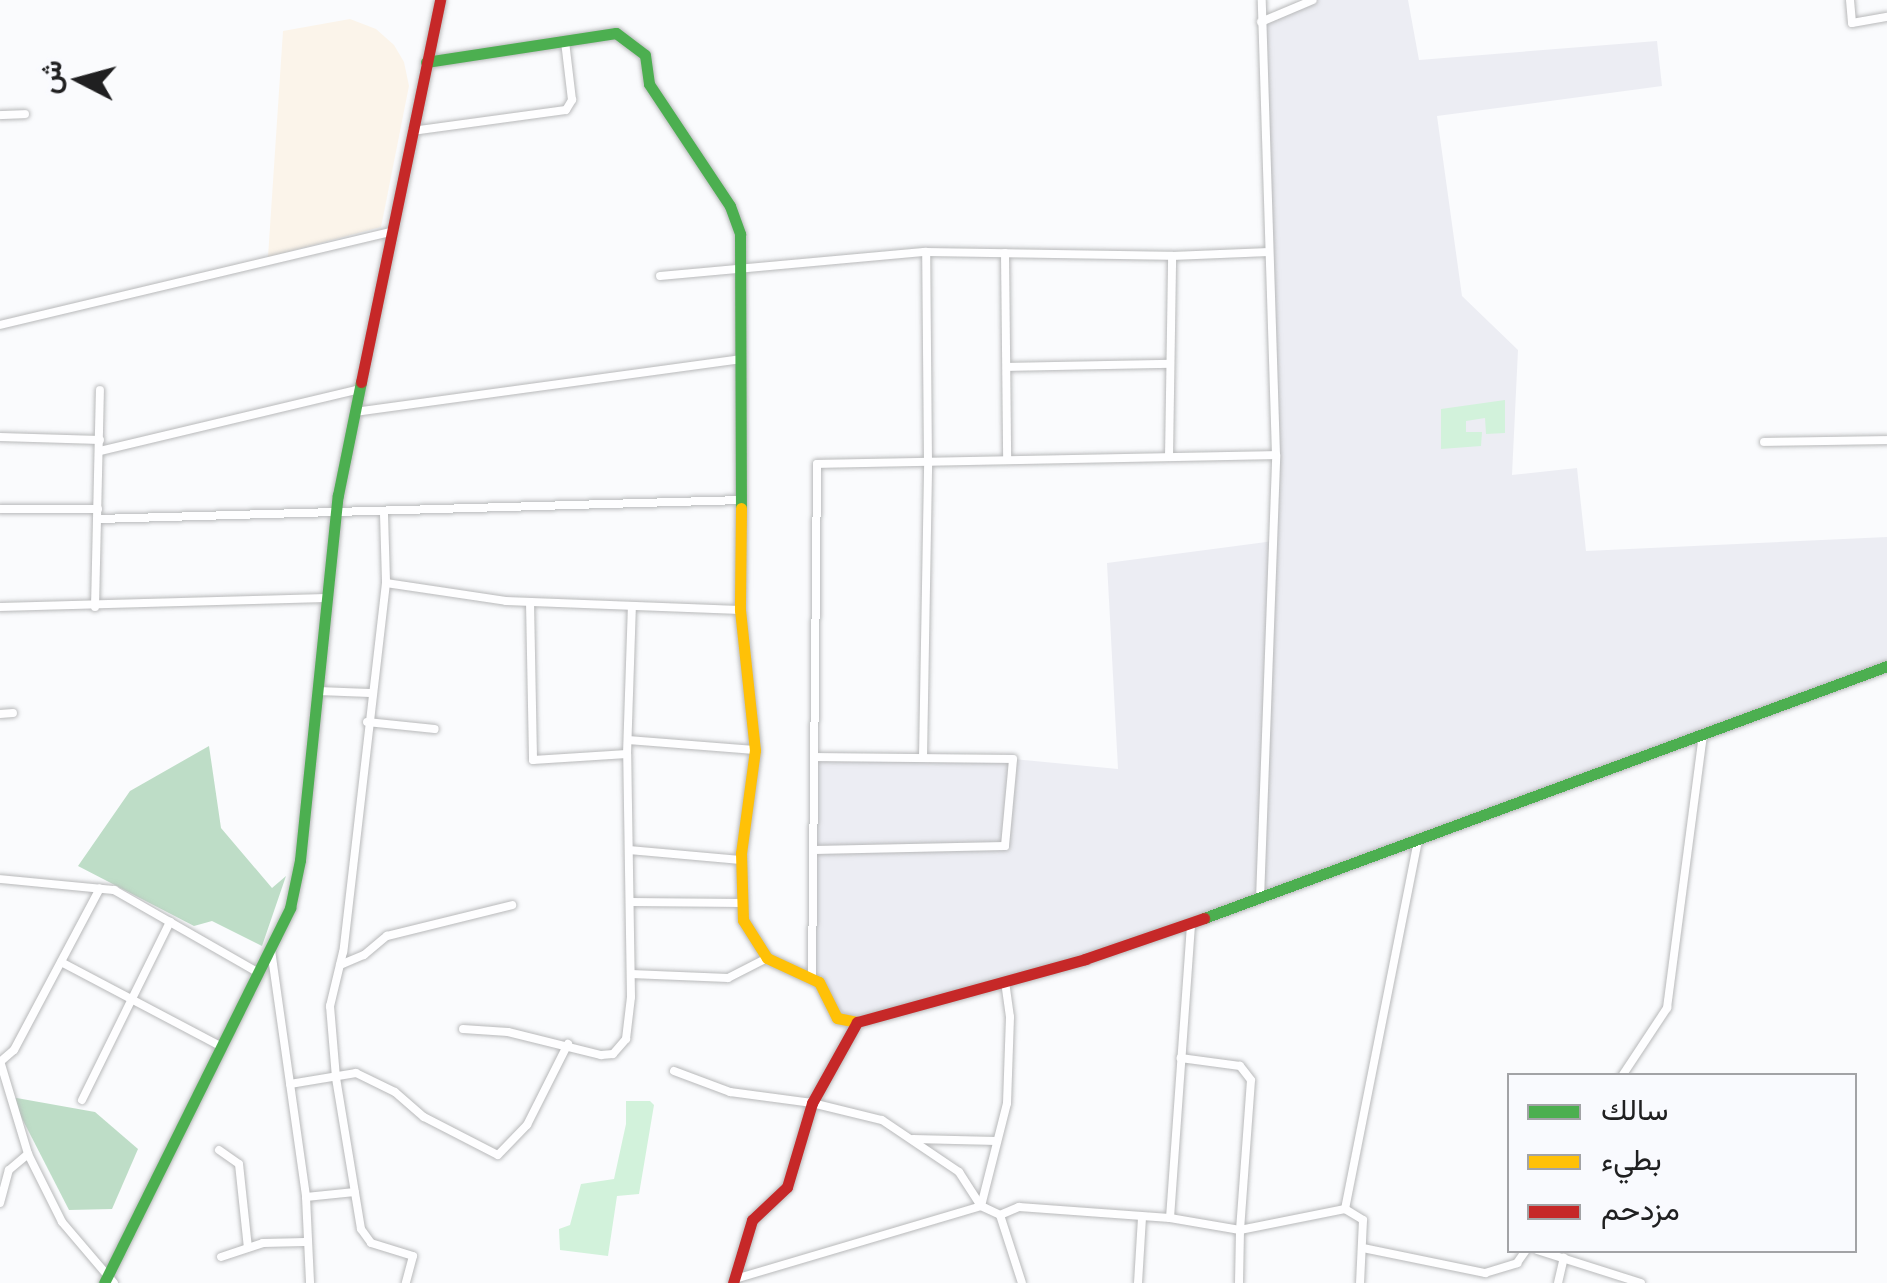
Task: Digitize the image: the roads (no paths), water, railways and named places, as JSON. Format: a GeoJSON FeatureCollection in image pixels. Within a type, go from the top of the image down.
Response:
{"type":"FeatureCollection","features":[{"type":"Feature","properties":{"kind":"street"},"geometry":{"type":"LineString","coordinates":[[100,888],[14,1050],[0,1061],[28,1154],[62,1222],[109,1279],[220,1046],[271,950],[296,882],[336,513],[440,0]]}},
{"type":"Feature","properties":{"kind":"street"},"geometry":{"type":"LineString","coordinates":[[1260,899],[1276,455],[1262,0]]}},
{"type":"Feature","properties":{"kind":"street"},"geometry":{"type":"LineString","coordinates":[[1261,22],[1313,0]]}},
{"type":"Feature","properties":{"kind":"street"},"geometry":{"type":"LineString","coordinates":[[1850,0],[1852,23],[1887,17]]}},
{"type":"Feature","properties":{"kind":"street"},"geometry":{"type":"LineString","coordinates":[[426,62],[616,33],[645,55],[650,84],[730,206],[740,234],[743,266],[740,610],[756,750],[742,860],[743,920],[767,958],[812,979],[825,990],[837,1018],[857,1022],[1006,982],[1191,923],[1417,844],[1502,807],[1887,666]]}},
{"type":"Feature","properties":{"kind":"street"},"geometry":{"type":"LineString","coordinates":[[412,130],[566,110],[572,100],[565,41]]}},
{"type":"Feature","properties":{"kind":"street"},"geometry":{"type":"LineString","coordinates":[[0,115],[25,114]]}},
{"type":"Feature","properties":{"kind":"street"},"geometry":{"type":"LineString","coordinates":[[0,326],[392,232]]}},
{"type":"Feature","properties":{"kind":"street"},"geometry":{"type":"LineString","coordinates":[[660,276],[926,252],[1172,256],[1268,252]]}},
{"type":"Feature","properties":{"kind":"street"},"geometry":{"type":"LineString","coordinates":[[923,758],[928,462],[926,252]]}},
{"type":"Feature","properties":{"kind":"street"},"geometry":{"type":"LineString","coordinates":[[1005,253],[1007,460]]}},
{"type":"Feature","properties":{"kind":"street"},"geometry":{"type":"LineString","coordinates":[[1169,457],[1172,256]]}},
{"type":"Feature","properties":{"kind":"street"},"geometry":{"type":"LineString","coordinates":[[355,412],[741,359]]}},
{"type":"Feature","properties":{"kind":"street"},"geometry":{"type":"LineString","coordinates":[[1007,367],[1168,364]]}},
{"type":"Feature","properties":{"kind":"street"},"geometry":{"type":"LineString","coordinates":[[100,452],[360,389]]}},
{"type":"Feature","properties":{"kind":"street"},"geometry":{"type":"LineString","coordinates":[[96,607],[100,390]]}},
{"type":"Feature","properties":{"kind":"street"},"geometry":{"type":"LineString","coordinates":[[0,437],[100,440]]}},
{"type":"Feature","properties":{"kind":"street"},"geometry":{"type":"LineString","coordinates":[[1764,442],[1887,440]]}},
{"type":"Feature","properties":{"kind":"street"},"geometry":{"type":"LineString","coordinates":[[812,979],[818,464],[1276,455]]}},
{"type":"Feature","properties":{"kind":"street"},"geometry":{"type":"LineString","coordinates":[[0,510],[384,514],[740,500]]}},
{"type":"Feature","properties":{"kind":"street"},"geometry":{"type":"LineString","coordinates":[[384,514],[386,582],[340,965],[330,1006],[336,1078],[361,1229],[371,1243],[413,1256],[406,1283]]}},
{"type":"Feature","properties":{"kind":"street"},"geometry":{"type":"LineString","coordinates":[[386,582],[530,602],[740,610]]}},
{"type":"Feature","properties":{"kind":"street"},"geometry":{"type":"LineString","coordinates":[[0,606],[96,607],[326,598]]}},
{"type":"Feature","properties":{"kind":"street"},"geometry":{"type":"LineString","coordinates":[[530,602],[533,760],[627,754]]}},
{"type":"Feature","properties":{"kind":"street"},"geometry":{"type":"LineString","coordinates":[[463,1028],[568,1044],[601,1056],[613,1054],[623,1045],[630,974],[627,754],[632,606]]}},
{"type":"Feature","properties":{"kind":"street"},"geometry":{"type":"LineString","coordinates":[[318,691],[370,693]]}},
{"type":"Feature","properties":{"kind":"street"},"geometry":{"type":"LineString","coordinates":[[0,714],[13,713]]}},
{"type":"Feature","properties":{"kind":"street"},"geometry":{"type":"LineString","coordinates":[[367,722],[435,729]]}},
{"type":"Feature","properties":{"kind":"street"},"geometry":{"type":"LineString","coordinates":[[1624,1073],[1667,1008],[1703,734]]}},
{"type":"Feature","properties":{"kind":"street"},"geometry":{"type":"LineString","coordinates":[[628,740],[756,750]]}},
{"type":"Feature","properties":{"kind":"street"},"geometry":{"type":"LineString","coordinates":[[814,757],[1013,759],[1004,846],[814,850]]}},
{"type":"Feature","properties":{"kind":"street"},"geometry":{"type":"LineString","coordinates":[[1345,1209],[1417,844]]}},
{"type":"Feature","properties":{"kind":"street"},"geometry":{"type":"LineString","coordinates":[[630,850],[742,860]]}},
{"type":"Feature","properties":{"kind":"street"},"geometry":{"type":"LineString","coordinates":[[0,879],[114,890],[258,973]]}},
{"type":"Feature","properties":{"kind":"street"},"geometry":{"type":"LineString","coordinates":[[630,902],[743,903]]}},
{"type":"Feature","properties":{"kind":"street"},"geometry":{"type":"LineString","coordinates":[[340,965],[364,955],[388,936],[512,904]]}},
{"type":"Feature","properties":{"kind":"street"},"geometry":{"type":"LineString","coordinates":[[82,1100],[170,922]]}},
{"type":"Feature","properties":{"kind":"street"},"geometry":{"type":"LineString","coordinates":[[1170,1218],[1191,923]]}},
{"type":"Feature","properties":{"kind":"street"},"geometry":{"type":"LineString","coordinates":[[271,950],[306,1197],[305,1242],[310,1283]]}},
{"type":"Feature","properties":{"kind":"street"},"geometry":{"type":"LineString","coordinates":[[630,974],[728,978],[767,958]]}},
{"type":"Feature","properties":{"kind":"street"},"geometry":{"type":"LineString","coordinates":[[61,962],[220,1046]]}},
{"type":"Feature","properties":{"kind":"street"},"geometry":{"type":"LineString","coordinates":[[980,1206],[1007,1103],[1010,1017],[1006,982]]}},
{"type":"Feature","properties":{"kind":"street"},"geometry":{"type":"LineString","coordinates":[[734,1281],[752,1220],[786,1187],[812,1103],[857,1022]]}},
{"type":"Feature","properties":{"kind":"street"},"geometry":{"type":"LineString","coordinates":[[290,1084],[356,1073],[374,1080],[424,1117],[498,1155],[527,1126],[568,1044]]}},
{"type":"Feature","properties":{"kind":"street"},"geometry":{"type":"LineString","coordinates":[[1182,1058],[1240,1066],[1251,1080],[1239,1283]]}},
{"type":"Feature","properties":{"kind":"street"},"geometry":{"type":"LineString","coordinates":[[674,1071],[730,1092],[812,1103],[882,1120],[959,1172],[980,1206],[1000,1215],[1019,1207],[1170,1218],[1240,1230],[1345,1209],[1363,1220],[1360,1283]]}},
{"type":"Feature","properties":{"kind":"street"},"geometry":{"type":"LineString","coordinates":[[0,1094],[11,1097]]}},
{"type":"Feature","properties":{"kind":"street"},"geometry":{"type":"LineString","coordinates":[[913,1139],[997,1141]]}},
{"type":"Feature","properties":{"kind":"street"},"geometry":{"type":"LineString","coordinates":[[219,1150],[239,1164],[248,1248]]}},
{"type":"Feature","properties":{"kind":"street"},"geometry":{"type":"LineString","coordinates":[[0,1202],[8,1170],[28,1154]]}},
{"type":"Feature","properties":{"kind":"street"},"geometry":{"type":"LineString","coordinates":[[306,1197],[355,1192]]}},
{"type":"Feature","properties":{"kind":"street"},"geometry":{"type":"LineString","coordinates":[[734,1281],[980,1206]]}},
{"type":"Feature","properties":{"kind":"street"},"geometry":{"type":"LineString","coordinates":[[1000,1215],[1022,1283]]}},
{"type":"Feature","properties":{"kind":"street"},"geometry":{"type":"LineString","coordinates":[[1138,1283],[1142,1217]]}},
{"type":"Feature","properties":{"kind":"street"},"geometry":{"type":"LineString","coordinates":[[221,1257],[248,1248],[305,1242]]}},
{"type":"Feature","properties":{"kind":"street"},"geometry":{"type":"LineString","coordinates":[[1363,1248],[1484,1273],[1517,1264],[1524,1253]]}},
{"type":"Feature","properties":{"kind":"street"},"geometry":{"type":"LineString","coordinates":[[1547,1253],[1641,1283]]}},
{"type":"Feature","properties":{"kind":"street"},"geometry":{"type":"LineString","coordinates":[[1558,1283],[1564,1258]]}}]}
